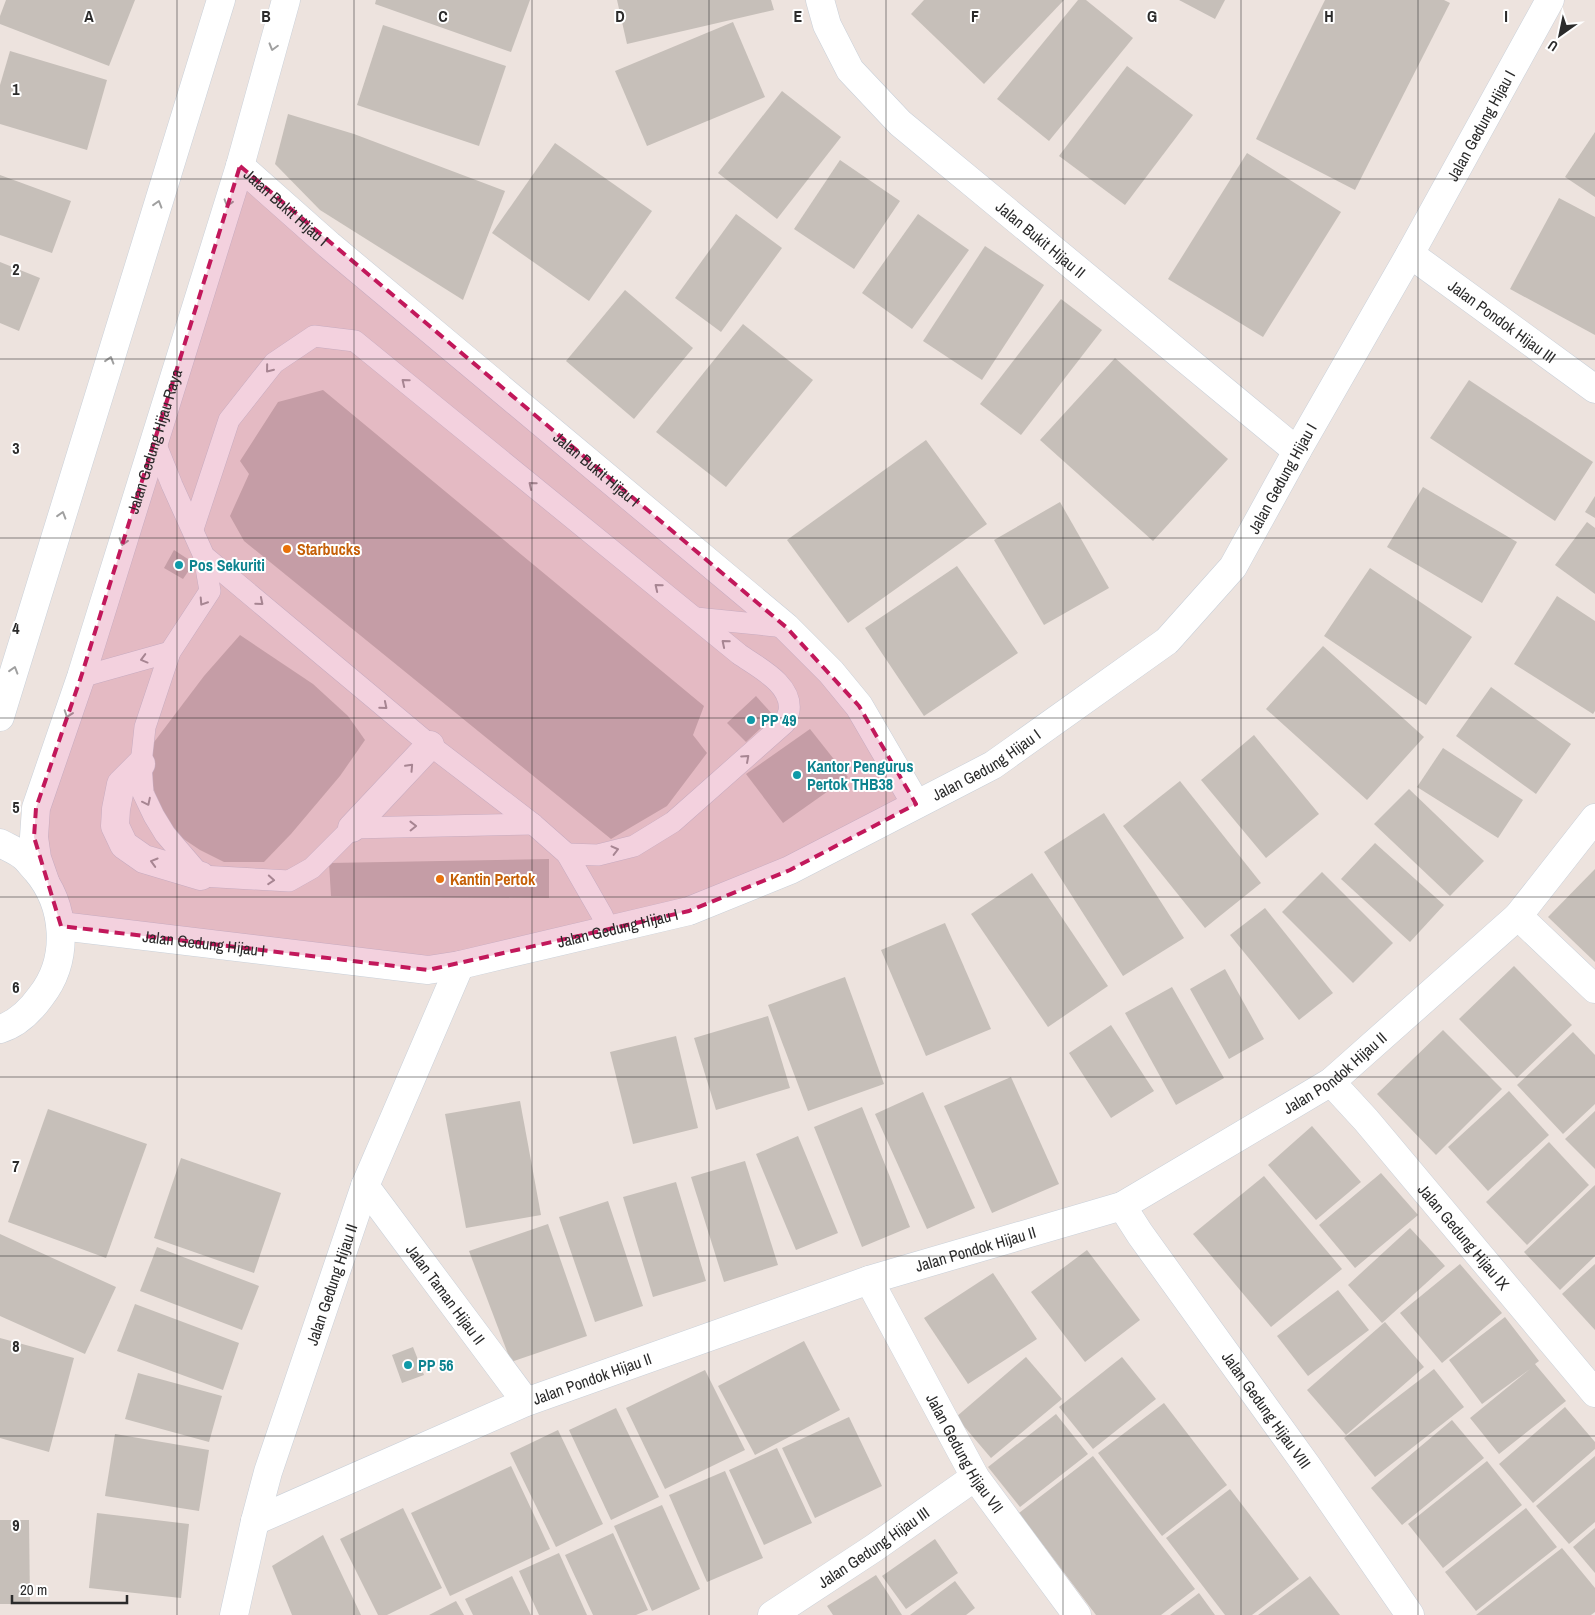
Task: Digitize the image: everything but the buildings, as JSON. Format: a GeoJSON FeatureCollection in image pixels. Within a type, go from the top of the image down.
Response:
{"type":"FeatureCollection","features":[{"type":"Feature","properties":{"kind":"street"},"geometry":{"type":"LineString","coordinates":[[0,717],[221,0]]}},
{"type":"Feature","properties":{"kind":"street","name":"Jalan Gedung Hijau Raya"},"geometry":{"type":"LineString","coordinates":[[45,881],[37,858],[34,837],[36,808],[81,677],[240,166],[286,0]]}},
{"type":"Feature","properties":{"kind":"street","name":"Jalan Bukit Hijau II"},"geometry":{"type":"LineString","coordinates":[[820,0],[827,25],[850,70],[900,123],[1297,451]]}},
{"type":"Feature","properties":{"kind":"street","name":"Jalan Gedung Hijau I"},"geometry":{"type":"LineString","coordinates":[[61,926],[428,970],[460,965],[689,911],[790,870],[993,765],[1167,640],[1233,567],[1410,254],[1550,0]]}},
{"type":"Feature","properties":{"kind":"street","name":"Jalan Bukit Hijau I"},"geometry":{"type":"LineString","coordinates":[[240,166],[329,245],[786,627],[831,672],[859,706],[916,804]]}},
{"type":"Feature","properties":{"kind":"street","name":"Jalan Pondok Hijau III"},"geometry":{"type":"LineString","coordinates":[[1410,254],[1595,388]]}},
{"type":"Feature","properties":{"kind":"street"},"geometry":{"type":"LineString","coordinates":[[352,828],[430,745]]}},
{"type":"Feature","properties":{"kind":"street"},"geometry":{"type":"LineString","coordinates":[[141,764],[121,784],[115,826],[124,846],[144,859],[200,876]]}},
{"type":"Feature","properties":{"kind":"street","name":"Jalan Pondok Hijau II"},"geometry":{"type":"LineString","coordinates":[[255,1521],[526,1402],[869,1280],[1122,1206],[1332,1082],[1518,916],[1595,818]]}},
{"type":"Feature","properties":{"kind":"street"},"geometry":{"type":"LineString","coordinates":[[0,843],[24,856],[45,881],[56,902],[61,926],[60,957],[49,986],[31,1010],[0,1029]]}},
{"type":"Feature","properties":{"kind":"street"},"geometry":{"type":"LineString","coordinates":[[1518,916],[1595,989]]}},
{"type":"Feature","properties":{"kind":"street","name":"Jalan Gedung Hijau II"},"geometry":{"type":"LineString","coordinates":[[234,1615],[268,1472],[366,1186],[460,965]]}},
{"type":"Feature","properties":{"kind":"street","name":"Jalan Gedung Hijau IX"},"geometry":{"type":"LineString","coordinates":[[1332,1082],[1595,1393]]}},
{"type":"Feature","properties":{"kind":"street","name":"Jalan Taman Hijau II"},"geometry":{"type":"LineString","coordinates":[[366,1186],[526,1402]]}},
{"type":"Feature","properties":{"kind":"street","name":"Jalan Gedung Hijau VIII"},"geometry":{"type":"LineString","coordinates":[[1122,1206],[1307,1466],[1410,1615]]}},
{"type":"Feature","properties":{"kind":"street","name":"Jalan Gedung Hijau VII"},"geometry":{"type":"LineString","coordinates":[[869,1280],[975,1477],[1077,1615]]}},
{"type":"Feature","properties":{"kind":"street","name":"Jalan Gedung Hijau III"},"geometry":{"type":"LineString","coordinates":[[772,1615],[874,1548],[975,1477]]}},
{"type":"Feature","properties":{"kind":"lane"},"geometry":{"type":"LineString","coordinates":[[192,529],[229,420],[274,363],[314,336],[355,341],[739,654],[771,676],[782,688],[789,701],[789,712],[785,723],[673,822],[634,846],[598,855],[567,854]]}},
{"type":"Feature","properties":{"kind":"lane"},"geometry":{"type":"LineString","coordinates":[[154,440],[204,556],[210,591],[170,652],[145,727],[141,764],[143,793],[165,834],[200,876],[289,881],[312,868],[352,828],[533,824]]}},
{"type":"Feature","properties":{"kind":"lane"},"geometry":{"type":"LineString","coordinates":[[204,556],[430,745],[533,824],[567,854],[602,915],[609,931]]}},
{"type":"Feature","properties":{"kind":"lane"},"geometry":{"type":"LineString","coordinates":[[696,618],[786,627]]}},
{"type":"Feature","properties":{"kind":"lane"},"geometry":{"type":"LineString","coordinates":[[81,677],[170,652]]}},
{"type":"Feature","properties":{"kind":"highlighted area"},"geometry":{"type":"Polygon","coordinates":[[[240,166],[786,627],[859,706],[916,804],[790,870],[689,911],[428,970],[61,926],[34,837],[36,808],[81,677],[240,166]]]}},
{"type":"Feature","properties":{"kind":"place","name":"Starbucks"},"geometry":{"type":"Point","coordinates":[287,549]}},
{"type":"Feature","properties":{"kind":"place","name":"Pos Sekuriti"},"geometry":{"type":"Point","coordinates":[179,565]}},
{"type":"Feature","properties":{"kind":"place","name":"PP 49"},"geometry":{"type":"Point","coordinates":[751,720]}},
{"type":"Feature","properties":{"kind":"place","name":"Kantor Pengurus Pertok THB38"},"geometry":{"type":"Point","coordinates":[797,775]}},
{"type":"Feature","properties":{"kind":"place","name":"Kantin Pertok"},"geometry":{"type":"Point","coordinates":[440,879]}},
{"type":"Feature","properties":{"kind":"place","name":"PP 56"},"geometry":{"type":"Point","coordinates":[408,1365]}}]}
